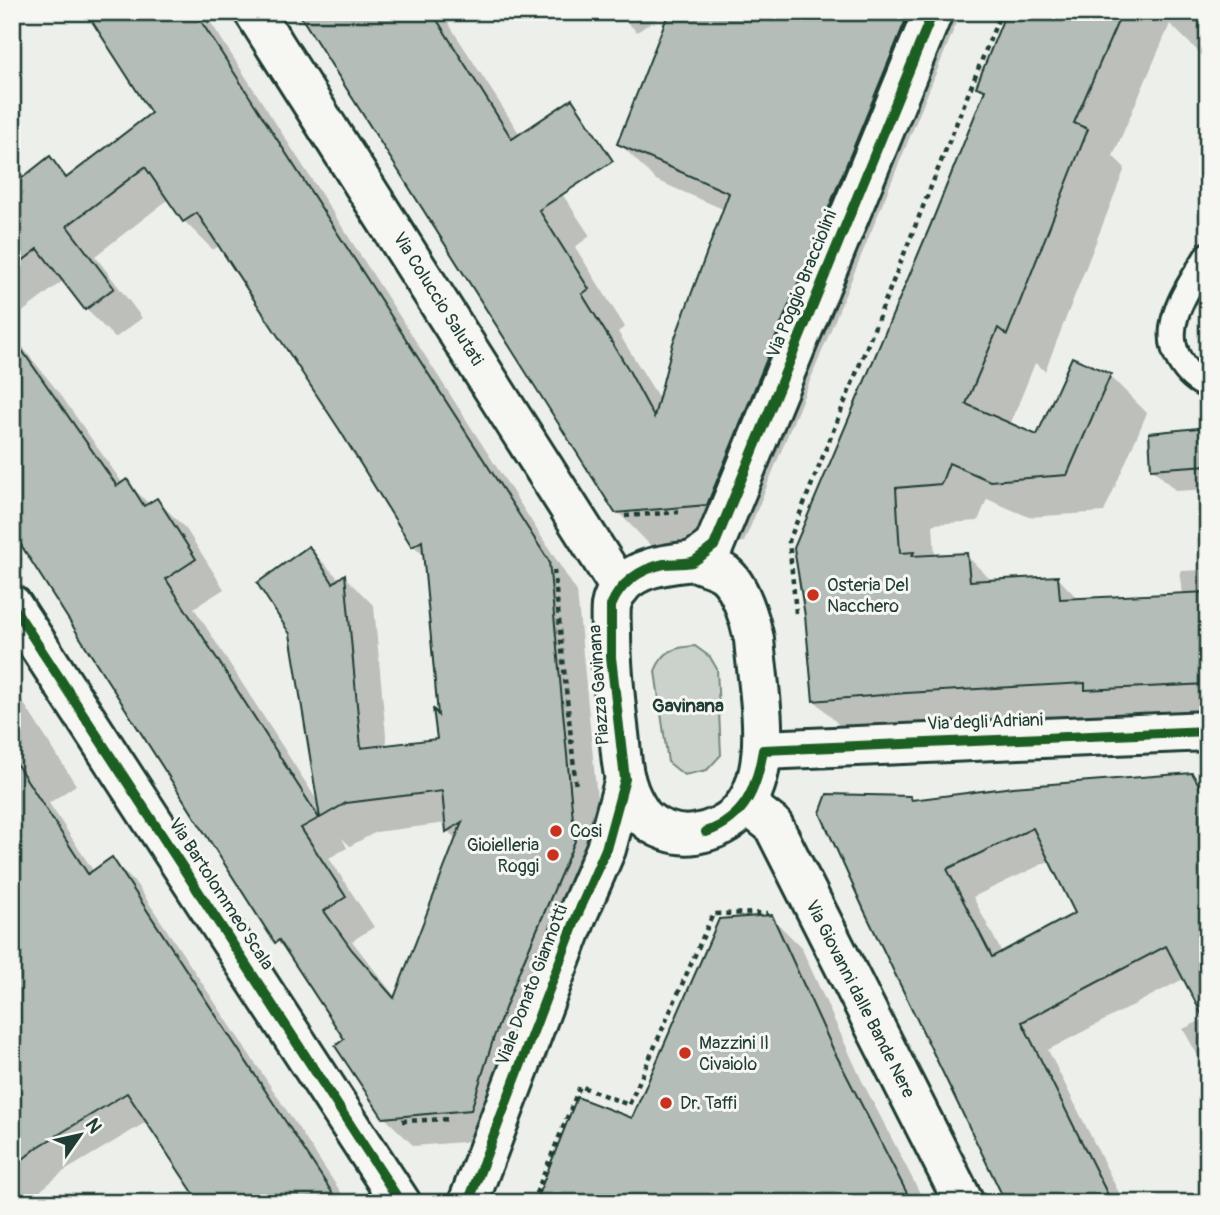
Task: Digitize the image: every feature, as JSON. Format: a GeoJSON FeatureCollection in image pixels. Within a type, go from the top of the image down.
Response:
{"type":"FeatureCollection","features":[{"type":"Feature","properties":{"kind":"street","name":"Via Coluccio Salutati"},"geometry":{"type":"LineString","coordinates":[[254,12],[620,588]]}},
{"type":"Feature","properties":{"kind":"street","name":"Via Poggio Bracciolini"},"geometry":{"type":"LineString","coordinates":[[694,561],[714,546],[933,12]]}},
{"type":"Feature","properties":{"kind":"street","name":"Piazza Gavinana"},"geometry":{"type":"LineString","coordinates":[[694,561],[725,573],[738,593],[750,621],[754,639],[763,750],[759,776],[753,792],[737,815],[719,827],[692,835],[676,834],[653,825],[643,817],[632,799],[625,779],[611,657],[611,606],[620,588],[646,570],[663,564],[694,561]]}},
{"type":"Feature","properties":{"kind":"street","name":"Via Bartolommeo Scala"},"geometry":{"type":"LineString","coordinates":[[12,605],[401,1203]]}},
{"type":"Feature","properties":{"kind":"street","name":"Via degli Adriani"},"geometry":{"type":"LineString","coordinates":[[763,750],[1208,731]]}},
{"type":"Feature","properties":{"kind":"street","name":"Viale Donato Giannotti"},"geometry":{"type":"LineString","coordinates":[[468,1203],[577,916],[606,849],[625,779]]}},
{"type":"Feature","properties":{"kind":"street","name":"Via Giovanni dalle Bande Nere"},"geometry":{"type":"LineString","coordinates":[[746,804],[773,825],[964,1203]]}},
{"type":"Feature","properties":{"kind":"lane"},"geometry":{"type":"LineString","coordinates":[[1208,255],[1177,309],[1172,340],[1185,370],[1198,382],[1208,386]]}},
{"type":"Feature","properties":{"kind":"path"},"geometry":{"type":"LineString","coordinates":[[797,522],[1002,12]]}},
{"type":"Feature","properties":{"kind":"path"},"geometry":{"type":"LineString","coordinates":[[623,516],[689,511]]}},
{"type":"Feature","properties":{"kind":"path"},"geometry":{"type":"LineString","coordinates":[[554,562],[576,789]]}},
{"type":"Feature","properties":{"kind":"path"},"geometry":{"type":"LineString","coordinates":[[532,1203],[580,1086],[629,1105],[713,914],[774,913]]}},
{"type":"Feature","properties":{"kind":"shaded area"},"geometry":{"type":"Polygon","coordinates":[[[695,646],[710,657],[717,669],[721,755],[707,770],[684,775],[668,762],[655,671],[670,651],[695,646]]]}},
{"type":"Feature","properties":{"kind":"building"},"geometry":{"type":"Polygon","coordinates":[[[86,12],[195,12],[549,561],[575,841],[521,967],[494,1037],[471,1110],[383,1118],[335,1046],[344,1039],[279,940],[275,943],[12,531],[12,336],[117,486],[127,479],[144,506],[157,498],[196,559],[166,579],[319,818],[301,828],[346,897],[324,911],[352,950],[394,998],[462,822],[446,832],[442,791],[346,803],[320,818],[290,634],[257,583],[309,546],[333,583],[345,574],[361,748],[437,739],[433,708],[438,715],[422,541],[412,547],[339,429],[197,213],[183,222],[145,167],[67,226],[114,288],[85,310],[38,249],[12,269],[12,186],[50,156],[66,178],[151,113],[86,12]]]}},
{"type":"Feature","properties":{"kind":"building"},"geometry":{"type":"Polygon","coordinates":[[[298,12],[432,12],[512,139],[572,99],[613,161],[539,210],[589,289],[582,294],[654,417],[673,343],[729,193],[617,144],[669,12],[909,12],[707,505],[615,513],[298,12]]]}},
{"type":"Feature","properties":{"kind":"building"},"geometry":{"type":"Polygon","coordinates":[[[1006,12],[1122,12],[1074,123],[1088,129],[1007,335],[998,328],[966,404],[1037,435],[1072,357],[1111,374],[1067,475],[990,481],[949,463],[941,484],[896,488],[900,553],[914,552],[912,556],[967,553],[970,581],[1058,576],[1060,599],[1208,592],[1208,684],[1085,690],[1085,683],[813,701],[805,616],[794,548],[985,90],[976,87],[1006,12]]]}},
{"type":"Feature","properties":{"kind":"building"},"geometry":{"type":"Polygon","coordinates":[[[1208,427],[1208,465],[1151,469],[1149,433],[1208,427]]]}},
{"type":"Feature","properties":{"kind":"building"},"geometry":{"type":"Polygon","coordinates":[[[12,757],[88,874],[112,857],[339,1203],[200,1203],[127,1093],[38,1147],[12,1168],[12,757]]]}},
{"type":"Feature","properties":{"kind":"building"},"geometry":{"type":"Polygon","coordinates":[[[1192,773],[1208,800],[1208,1026],[1166,946],[1022,1022],[1112,1203],[1006,1203],[820,813],[827,794],[910,796],[912,800],[1013,787],[1192,773]],[[1033,828],[947,869],[992,957],[1075,913],[1033,828]]]}},
{"type":"Feature","properties":{"kind":"building"},"geometry":{"type":"Polygon","coordinates":[[[772,915],[833,1049],[912,1203],[535,1203],[577,1097],[632,1118],[719,919],[772,915]]]}},
{"type":"Feature","properties":{"kind":"cycle path"},"geometry":{"type":"LineString","coordinates":[[468,1203],[577,916],[606,849],[625,779],[611,657],[611,606],[625,584],[639,573],[664,564],[692,562],[714,546],[933,12]]}},
{"type":"Feature","properties":{"kind":"cycle path"},"geometry":{"type":"LineString","coordinates":[[12,605],[401,1203]]}},
{"type":"Feature","properties":{"kind":"cycle path"},"geometry":{"type":"LineString","coordinates":[[706,832],[731,818],[747,800],[753,789],[763,750],[1208,731]]}},
{"type":"Feature","properties":{"kind":"place","name":"Osteria Del Nacchero"},"geometry":{"type":"Point","coordinates":[813,595]}},
{"type":"Feature","properties":{"kind":"place","name":"Cosi"},"geometry":{"type":"Point","coordinates":[556,831]}},
{"type":"Feature","properties":{"kind":"place","name":"Gioielleria Roggi"},"geometry":{"type":"Point","coordinates":[553,855]}},
{"type":"Feature","properties":{"kind":"place","name":"Mazzini Il Civaiolo"},"geometry":{"type":"Point","coordinates":[685,1053]}},
{"type":"Feature","properties":{"kind":"place","name":"Dr. Taffi"},"geometry":{"type":"Point","coordinates":[666,1103]}},
{"type":"Feature","properties":{"kind":"district","name":"Gavinana"},"geometry":{"type":"Point","coordinates":[688,706]}}]}
